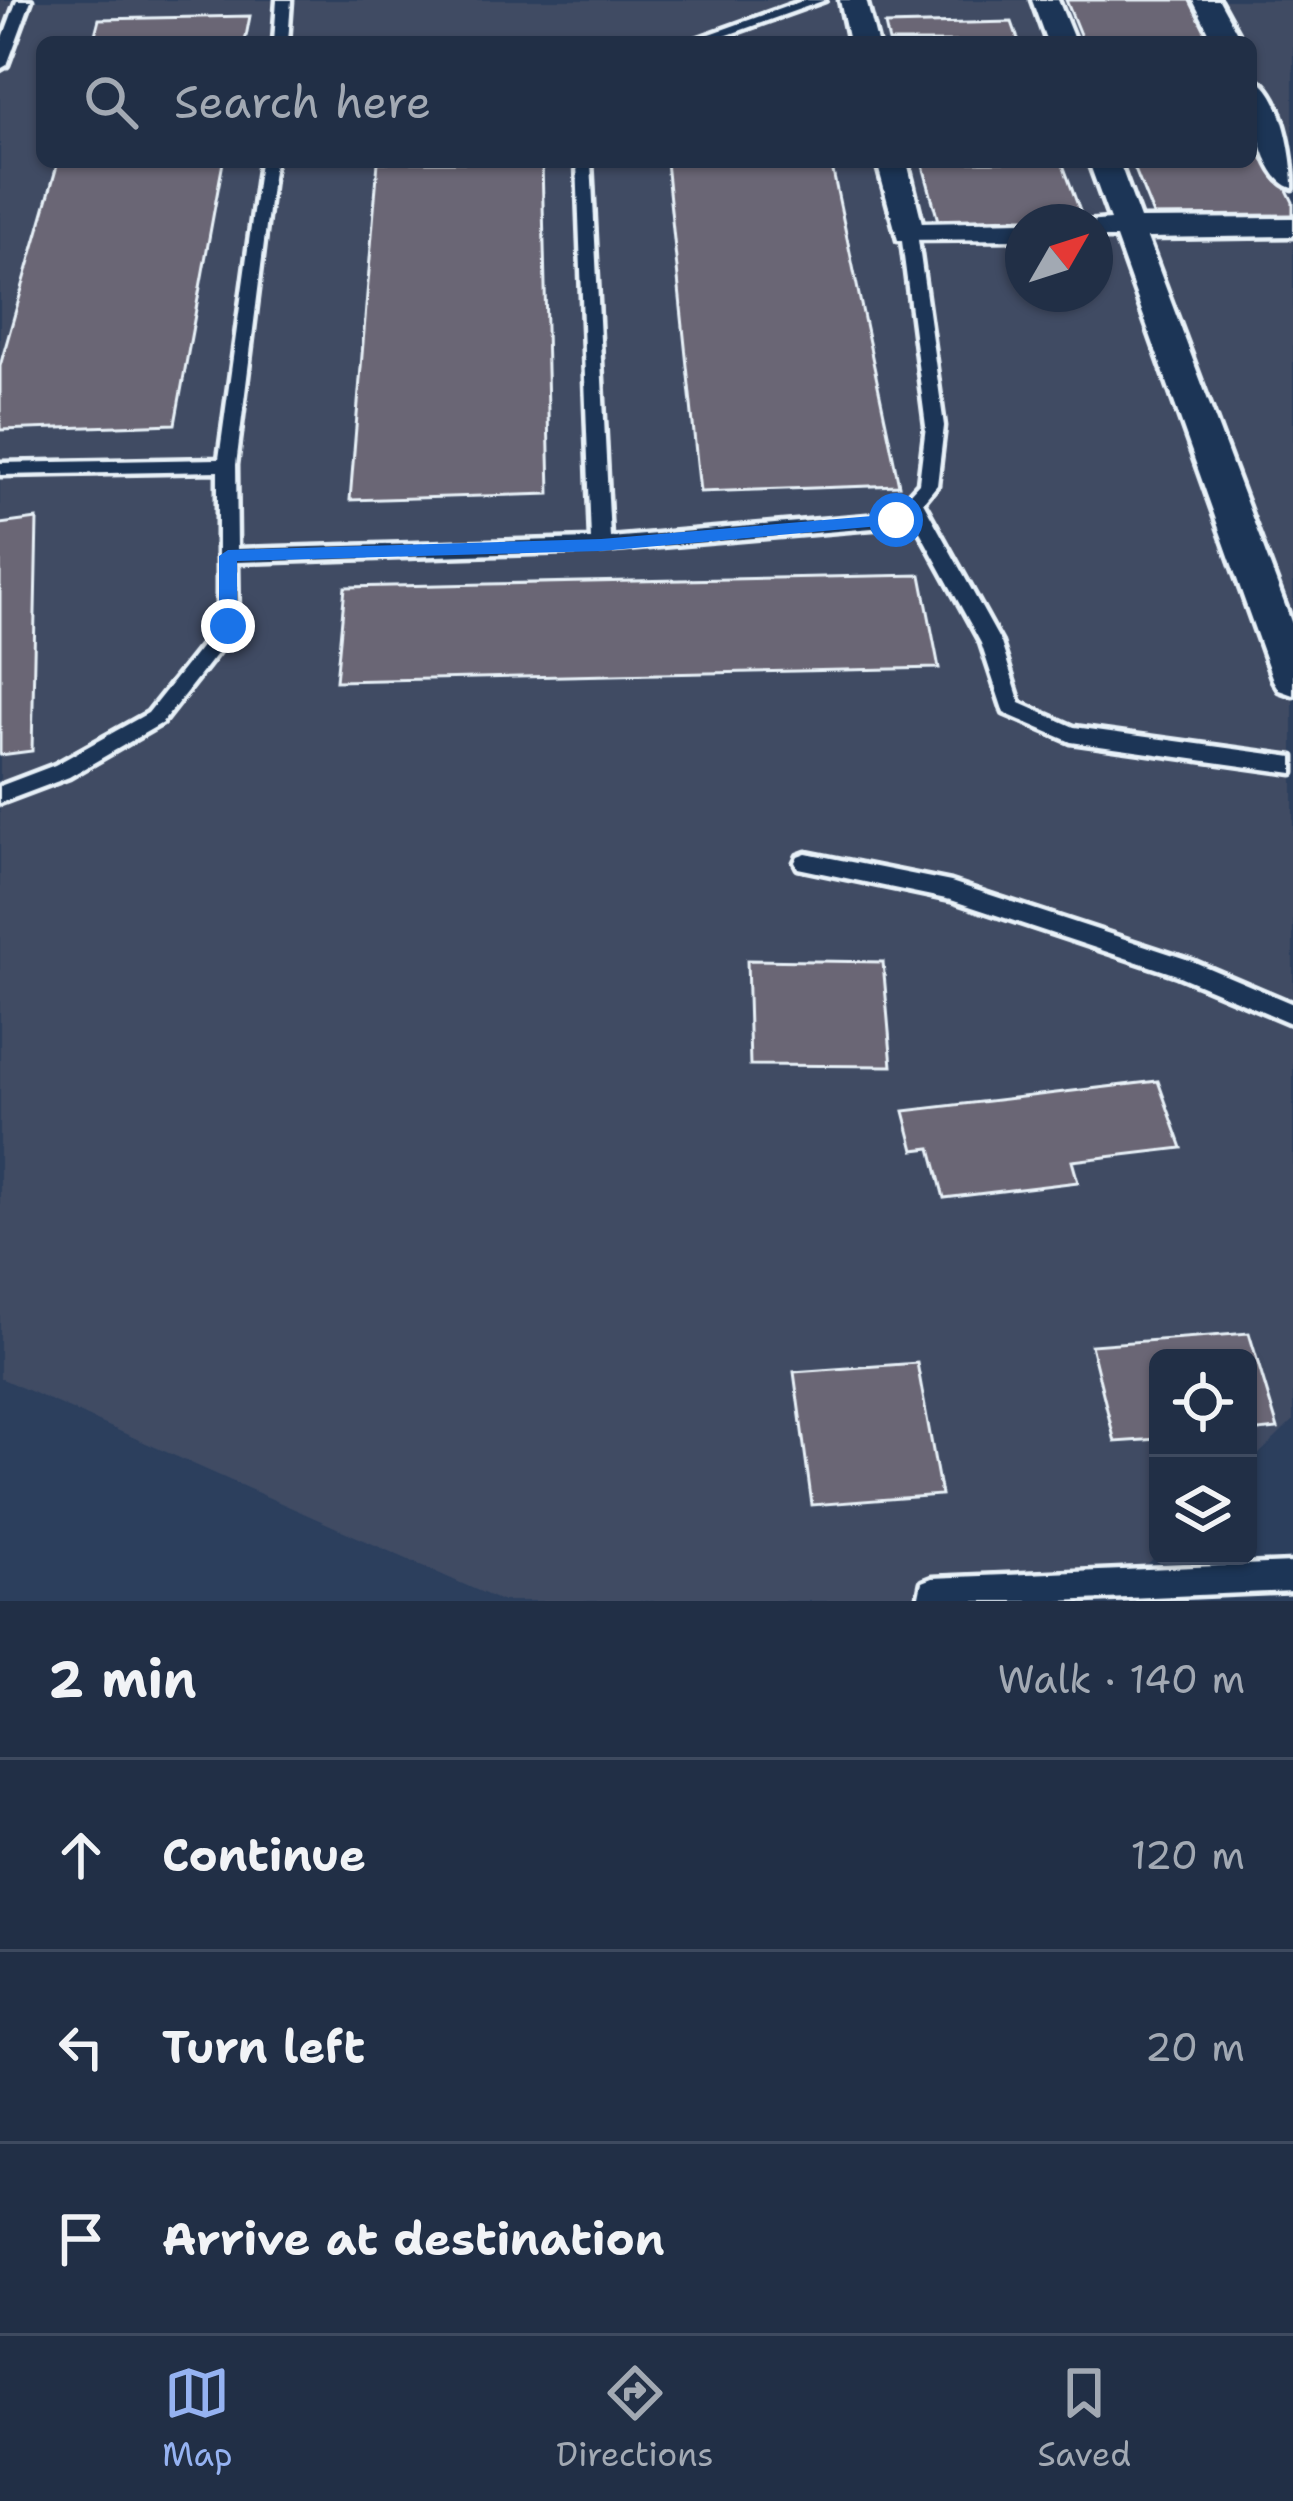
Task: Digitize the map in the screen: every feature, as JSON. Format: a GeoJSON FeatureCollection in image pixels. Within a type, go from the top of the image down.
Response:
{"type":"FeatureCollection","features":[{"type":"Feature","properties":{"kind":"street"},"geometry":{"type":"LineString","coordinates":[[853,0],[862,36]]}},
{"type":"Feature","properties":{"kind":"street"},"geometry":{"type":"LineString","coordinates":[[1046,0],[1059,36]]}},
{"type":"Feature","properties":{"kind":"street"},"geometry":{"type":"LineString","coordinates":[[1206,0],[1225,36]]}},
{"type":"Feature","properties":{"kind":"street"},"geometry":{"type":"LineString","coordinates":[[1257,99],[1293,178]]}},
{"type":"Feature","properties":{"kind":"street"},"geometry":{"type":"LineString","coordinates":[[893,168],[909,233],[1005,230]]}},
{"type":"Feature","properties":{"kind":"street"},"geometry":{"type":"LineString","coordinates":[[1105,168],[1109,204]]}},
{"type":"Feature","properties":{"kind":"street"},"geometry":{"type":"LineString","coordinates":[[1113,228],[1293,227]]}},
{"type":"Feature","properties":{"kind":"street"},"geometry":{"type":"LineString","coordinates":[[1113,230],[1293,680]]}},
{"type":"Feature","properties":{"kind":"lane"},"geometry":{"type":"LineString","coordinates":[[0,65],[24,0]]}},
{"type":"Feature","properties":{"kind":"lane"},"geometry":{"type":"LineString","coordinates":[[281,36],[284,0]]}},
{"type":"Feature","properties":{"kind":"lane"},"geometry":{"type":"LineString","coordinates":[[712,36],[818,0]]}},
{"type":"Feature","properties":{"kind":"lane"},"geometry":{"type":"LineString","coordinates":[[0,795],[62,771],[155,718],[228,626],[227,465],[266,168]]}},
{"type":"Feature","properties":{"kind":"lane"},"geometry":{"type":"LineString","coordinates":[[584,168],[601,545]]}},
{"type":"Feature","properties":{"kind":"lane"},"geometry":{"type":"LineString","coordinates":[[1255,227],[1293,237]]}},
{"type":"Feature","properties":{"kind":"lane"},"geometry":{"type":"LineString","coordinates":[[228,556],[601,545],[896,520],[928,485],[935,426],[909,233]]}},
{"type":"Feature","properties":{"kind":"lane"},"geometry":{"type":"LineString","coordinates":[[0,469],[227,465]]}},
{"type":"Feature","properties":{"kind":"lane"},"geometry":{"type":"LineString","coordinates":[[914,501],[991,644],[1012,708],[1071,734],[1293,765]]}},
{"type":"Feature","properties":{"kind":"lane"},"geometry":{"type":"LineString","coordinates":[[806,862],[951,891],[1184,968],[1293,1014]]}},
{"type":"Feature","properties":{"kind":"lane"},"geometry":{"type":"LineString","coordinates":[[932,1601],[932,1592],[1293,1577]]}},
{"type":"Feature","properties":{"kind":"shaded area"},"geometry":{"type":"Polygon","coordinates":[[[0,0],[1293,0],[1293,1421],[1257,1456],[1257,1349],[1149,1349],[1149,1563],[1110,1601],[501,1601],[0,1378],[0,0]]]}},
{"type":"Feature","properties":{"kind":"building"},"geometry":{"type":"Polygon","coordinates":[[[1066,0],[1193,0],[1211,36],[1081,36],[1066,0]]]}},
{"type":"Feature","properties":{"kind":"building"},"geometry":{"type":"Polygon","coordinates":[[[250,16],[246,36],[95,36],[99,19],[250,16]]]}},
{"type":"Feature","properties":{"kind":"building"},"geometry":{"type":"Polygon","coordinates":[[[1012,22],[1017,36],[888,36],[885,25],[1012,22]]]}},
{"type":"Feature","properties":{"kind":"building"},"geometry":{"type":"Polygon","coordinates":[[[1257,129],[1293,202],[1293,218],[1156,222],[1134,168],[1257,168],[1257,129]]]}},
{"type":"Feature","properties":{"kind":"building"},"geometry":{"type":"Polygon","coordinates":[[[56,168],[222,168],[175,424],[0,430],[0,366],[56,168]]]}},
{"type":"Feature","properties":{"kind":"building"},"geometry":{"type":"Polygon","coordinates":[[[378,168],[542,168],[550,494],[350,500],[378,168]]]}},
{"type":"Feature","properties":{"kind":"building"},"geometry":{"type":"Polygon","coordinates":[[[667,168],[832,168],[899,485],[700,492],[667,168]]]}},
{"type":"Feature","properties":{"kind":"building"},"geometry":{"type":"Polygon","coordinates":[[[924,168],[1064,168],[1077,204],[1005,204],[1005,225],[940,228],[924,168]]]}},
{"type":"Feature","properties":{"kind":"building"},"geometry":{"type":"Polygon","coordinates":[[[37,519],[32,751],[0,755],[0,524],[37,519]]]}},
{"type":"Feature","properties":{"kind":"building"},"geometry":{"type":"Polygon","coordinates":[[[921,575],[939,668],[336,681],[345,587],[921,575]]]}},
{"type":"Feature","properties":{"kind":"building"},"geometry":{"type":"Polygon","coordinates":[[[747,960],[883,962],[892,1066],[750,1065],[747,960]]]}},
{"type":"Feature","properties":{"kind":"building"},"geometry":{"type":"Polygon","coordinates":[[[1158,1081],[1182,1148],[1072,1161],[1078,1182],[944,1198],[931,1148],[914,1150],[904,1111],[1158,1081]]]}},
{"type":"Feature","properties":{"kind":"building"},"geometry":{"type":"Polygon","coordinates":[[[1249,1333],[1254,1349],[1149,1349],[1149,1440],[1115,1442],[1091,1345],[1249,1333]]]}},
{"type":"Feature","properties":{"kind":"building"},"geometry":{"type":"Polygon","coordinates":[[[1257,1359],[1278,1429],[1257,1431],[1257,1359]]]}},
{"type":"Feature","properties":{"kind":"building"},"geometry":{"type":"Polygon","coordinates":[[[917,1363],[941,1495],[812,1505],[794,1372],[917,1363]]]}},
{"type":"Feature","properties":{"kind":"route"},"geometry":{"type":"LineString","coordinates":[[228,626],[228,556],[601,545],[896,520]]}}]}
